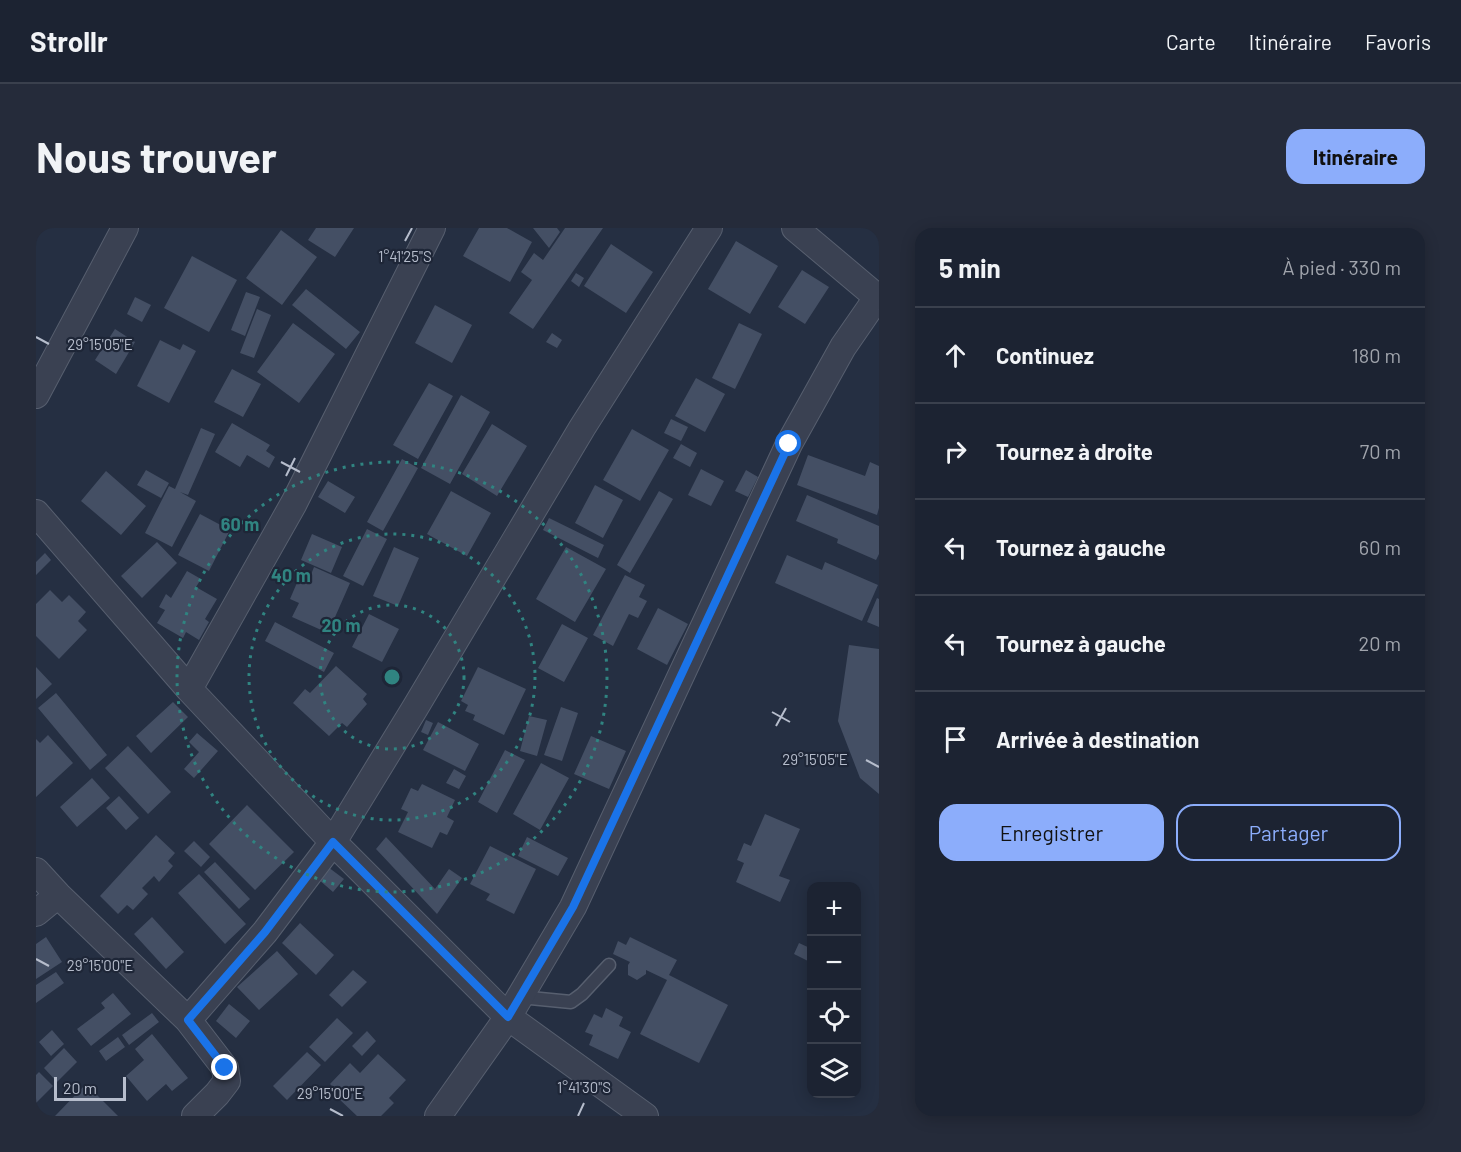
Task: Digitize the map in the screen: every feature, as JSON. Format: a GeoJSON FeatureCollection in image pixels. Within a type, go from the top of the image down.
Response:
{"type":"FeatureCollection","features":[{"type":"Feature","properties":{"kind":"street"},"geometry":{"type":"LineString","coordinates":[[36,395],[125,228]]}},
{"type":"Feature","properties":{"kind":"street"},"geometry":{"type":"LineString","coordinates":[[189,690],[294,503],[432,228]]}},
{"type":"Feature","properties":{"kind":"street"},"geometry":{"type":"LineString","coordinates":[[188,1020],[265,932],[333,842],[582,428],[709,228]]}},
{"type":"Feature","properties":{"kind":"street"},"geometry":{"type":"LineString","coordinates":[[438,1116],[514,1007],[573,907],[789,444],[843,347],[878,296],[795,228]]}},
{"type":"Feature","properties":{"kind":"street"},"geometry":{"type":"LineString","coordinates":[[36,513],[189,690],[333,842],[514,1007],[636,1113]]}},
{"type":"Feature","properties":{"kind":"street"},"geometry":{"type":"LineString","coordinates":[[36,871],[188,1020],[225,1068],[226,1081],[217,1094],[195,1116]]}},
{"type":"Feature","properties":{"kind":"street"},"geometry":{"type":"LineString","coordinates":[[36,914],[58,895]]}},
{"type":"Feature","properties":{"kind":"lane"},"geometry":{"type":"LineString","coordinates":[[514,1007],[570,1002],[582,994],[609,965]]}},
{"type":"Feature","properties":{"kind":"building"},"geometry":{"type":"Polygon","coordinates":[[[316,228],[354,228],[335,257],[308,240],[316,228]]]}},
{"type":"Feature","properties":{"kind":"building"},"geometry":{"type":"Polygon","coordinates":[[[479,228],[507,228],[532,242],[510,282],[463,256],[479,228]]]}},
{"type":"Feature","properties":{"kind":"building"},"geometry":{"type":"Polygon","coordinates":[[[533,228],[557,228],[560,232],[549,248],[533,228]]]}},
{"type":"Feature","properties":{"kind":"building"},"geometry":{"type":"Polygon","coordinates":[[[565,228],[603,228],[533,329],[509,313],[532,280],[521,272],[534,253],[543,260],[565,228]]]}},
{"type":"Feature","properties":{"kind":"building"},"geometry":{"type":"Polygon","coordinates":[[[281,230],[317,257],[282,305],[246,278],[281,230]]]}},
{"type":"Feature","properties":{"kind":"building"},"geometry":{"type":"Polygon","coordinates":[[[736,241],[778,266],[750,314],[708,289],[736,241]]]}},
{"type":"Feature","properties":{"kind":"building"},"geometry":{"type":"Polygon","coordinates":[[[611,244],[653,272],[626,313],[584,286],[611,244]]]}},
{"type":"Feature","properties":{"kind":"building"},"geometry":{"type":"Polygon","coordinates":[[[192,256],[237,280],[209,332],[164,308],[192,256]]]}},
{"type":"Feature","properties":{"kind":"building"},"geometry":{"type":"Polygon","coordinates":[[[802,270],[829,287],[805,324],[778,307],[802,270]]]}},
{"type":"Feature","properties":{"kind":"building"},"geometry":{"type":"Polygon","coordinates":[[[576,273],[584,278],[579,287],[571,281],[576,273]]]}},
{"type":"Feature","properties":{"kind":"building"},"geometry":{"type":"Polygon","coordinates":[[[306,289],[360,332],[346,349],[292,305],[306,289]]]}},
{"type":"Feature","properties":{"kind":"building"},"geometry":{"type":"Polygon","coordinates":[[[246,292],[260,297],[245,336],[231,330],[246,292]]]}},
{"type":"Feature","properties":{"kind":"building"},"geometry":{"type":"Polygon","coordinates":[[[135,297],[151,305],[142,322],[127,314],[135,297]]]}},
{"type":"Feature","properties":{"kind":"building"},"geometry":{"type":"Polygon","coordinates":[[[435,305],[472,325],[452,363],[415,343],[435,305]]]}},
{"type":"Feature","properties":{"kind":"building"},"geometry":{"type":"Polygon","coordinates":[[[257,309],[271,315],[254,358],[240,353],[257,309]]]}},
{"type":"Feature","properties":{"kind":"building"},"geometry":{"type":"Polygon","coordinates":[[[293,323],[335,354],[299,403],[257,372],[293,323]]]}},
{"type":"Feature","properties":{"kind":"building"},"geometry":{"type":"Polygon","coordinates":[[[739,323],[762,334],[735,389],[712,378],[739,323]]]}},
{"type":"Feature","properties":{"kind":"building"},"geometry":{"type":"Polygon","coordinates":[[[115,329],[135,342],[116,374],[95,360],[115,329]]]}},
{"type":"Feature","properties":{"kind":"building"},"geometry":{"type":"Polygon","coordinates":[[[552,333],[562,340],[557,348],[546,342],[552,333]]]}},
{"type":"Feature","properties":{"kind":"building"},"geometry":{"type":"Polygon","coordinates":[[[160,340],[180,350],[183,344],[196,351],[169,403],[137,386],[160,340]]]}},
{"type":"Feature","properties":{"kind":"building"},"geometry":{"type":"Polygon","coordinates":[[[232,369],[261,384],[243,417],[214,402],[232,369]]]}},
{"type":"Feature","properties":{"kind":"building"},"geometry":{"type":"Polygon","coordinates":[[[696,378],[725,394],[705,432],[675,416],[696,378]]]}},
{"type":"Feature","properties":{"kind":"building"},"geometry":{"type":"Polygon","coordinates":[[[429,383],[453,396],[418,459],[393,445],[429,383]]]}},
{"type":"Feature","properties":{"kind":"building"},"geometry":{"type":"Polygon","coordinates":[[[461,395],[490,412],[450,484],[421,468],[461,395]]]}},
{"type":"Feature","properties":{"kind":"building"},"geometry":{"type":"Polygon","coordinates":[[[671,419],[688,427],[681,441],[664,433],[671,419]]]}},
{"type":"Feature","properties":{"kind":"building"},"geometry":{"type":"Polygon","coordinates":[[[232,423],[270,445],[266,451],[275,457],[269,468],[247,455],[240,467],[215,452],[232,423]]]}},
{"type":"Feature","properties":{"kind":"building"},"geometry":{"type":"Polygon","coordinates":[[[492,424],[527,446],[497,496],[462,474],[492,424]]]}},
{"type":"Feature","properties":{"kind":"building"},"geometry":{"type":"Polygon","coordinates":[[[201,428],[215,434],[188,495],[180,492],[196,501],[172,547],[145,533],[169,486],[175,489],[201,428]]]}},
{"type":"Feature","properties":{"kind":"building"},"geometry":{"type":"Polygon","coordinates":[[[632,429],[669,450],[640,501],[603,480],[632,429]]]}},
{"type":"Feature","properties":{"kind":"building"},"geometry":{"type":"Polygon","coordinates":[[[681,444],[697,453],[690,467],[673,458],[681,444]]]}},
{"type":"Feature","properties":{"kind":"building"},"geometry":{"type":"Polygon","coordinates":[[[808,455],[865,476],[870,462],[879,466],[877,515],[797,485],[808,455]]]}},
{"type":"Feature","properties":{"kind":"building"},"geometry":{"type":"Polygon","coordinates":[[[402,459],[418,468],[383,531],[367,522],[402,459]]]}},
{"type":"Feature","properties":{"kind":"building"},"geometry":{"type":"Polygon","coordinates":[[[701,469],[724,481],[711,506],[688,495],[701,469]]]}},
{"type":"Feature","properties":{"kind":"building"},"geometry":{"type":"Polygon","coordinates":[[[146,470],[169,483],[161,498],[137,485],[146,470]]]}},
{"type":"Feature","properties":{"kind":"building"},"geometry":{"type":"Polygon","coordinates":[[[746,470],[758,477],[748,497],[735,491],[746,470]]]}},
{"type":"Feature","properties":{"kind":"building"},"geometry":{"type":"Polygon","coordinates":[[[106,471],[146,506],[121,535],[81,501],[106,471]]]}},
{"type":"Feature","properties":{"kind":"building"},"geometry":{"type":"Polygon","coordinates":[[[328,481],[355,497],[345,513],[318,497],[328,481]]]}},
{"type":"Feature","properties":{"kind":"building"},"geometry":{"type":"Polygon","coordinates":[[[595,485],[623,500],[603,538],[575,523],[595,485]]]}},
{"type":"Feature","properties":{"kind":"building"},"geometry":{"type":"Polygon","coordinates":[[[451,491],[491,513],[467,556],[427,534],[451,491]]]}},
{"type":"Feature","properties":{"kind":"building"},"geometry":{"type":"Polygon","coordinates":[[[659,491],[673,499],[630,573],[617,565],[659,491]]]}},
{"type":"Feature","properties":{"kind":"building"},"geometry":{"type":"Polygon","coordinates":[[[807,495],[879,526],[879,554],[876,560],[837,543],[838,539],[796,521],[807,495]]]}},
{"type":"Feature","properties":{"kind":"building"},"geometry":{"type":"Polygon","coordinates":[[[200,514],[230,530],[209,571],[178,555],[200,514]]]}},
{"type":"Feature","properties":{"kind":"building"},"geometry":{"type":"Polygon","coordinates":[[[549,518],[604,545],[598,558],[543,530],[549,518]]]}},
{"type":"Feature","properties":{"kind":"building"},"geometry":{"type":"Polygon","coordinates":[[[367,529],[387,539],[363,586],[343,576],[367,529]]]}},
{"type":"Feature","properties":{"kind":"building"},"geometry":{"type":"Polygon","coordinates":[[[312,534],[342,547],[331,573],[301,560],[312,534]]]}},
{"type":"Feature","properties":{"kind":"building"},"geometry":{"type":"Polygon","coordinates":[[[157,542],[177,563],[142,598],[121,576],[157,542]]]}},
{"type":"Feature","properties":{"kind":"building"},"geometry":{"type":"Polygon","coordinates":[[[394,547],[419,558],[398,606],[373,596],[394,547]]]}},
{"type":"Feature","properties":{"kind":"building"},"geometry":{"type":"Polygon","coordinates":[[[566,547],[606,569],[575,622],[536,599],[566,547]]]}},
{"type":"Feature","properties":{"kind":"building"},"geometry":{"type":"Polygon","coordinates":[[[45,553],[51,560],[36,575],[36,562],[45,553]]]}},
{"type":"Feature","properties":{"kind":"building"},"geometry":{"type":"Polygon","coordinates":[[[787,555],[822,570],[825,562],[878,585],[862,621],[775,583],[787,555]]]}},
{"type":"Feature","properties":{"kind":"building"},"geometry":{"type":"Polygon","coordinates":[[[314,567],[350,583],[328,633],[292,617],[299,603],[290,599],[299,578],[308,582],[314,567]]]}},
{"type":"Feature","properties":{"kind":"building"},"geometry":{"type":"Polygon","coordinates":[[[187,571],[201,579],[196,587],[217,599],[205,619],[209,622],[199,640],[186,632],[183,638],[157,623],[165,610],[159,607],[166,594],[171,598],[187,571]]]}},
{"type":"Feature","properties":{"kind":"building"},"geometry":{"type":"Polygon","coordinates":[[[625,575],[645,585],[639,597],[647,601],[638,618],[629,614],[613,646],[593,635],[625,575]]]}},
{"type":"Feature","properties":{"kind":"building"},"geometry":{"type":"Polygon","coordinates":[[[50,590],[62,602],[69,595],[86,612],[78,621],[87,630],[59,659],[36,636],[36,604],[50,590]]]}},
{"type":"Feature","properties":{"kind":"building"},"geometry":{"type":"Polygon","coordinates":[[[877,598],[879,599],[879,627],[867,622],[877,598]]]}},
{"type":"Feature","properties":{"kind":"building"},"geometry":{"type":"Polygon","coordinates":[[[658,608],[688,624],[667,665],[637,649],[658,608]]]}},
{"type":"Feature","properties":{"kind":"building"},"geometry":{"type":"Polygon","coordinates":[[[369,614],[399,629],[382,662],[352,647],[369,614]]]}},
{"type":"Feature","properties":{"kind":"building"},"geometry":{"type":"Polygon","coordinates":[[[275,622],[334,653],[324,672],[265,641],[275,622]]]}},
{"type":"Feature","properties":{"kind":"building"},"geometry":{"type":"Polygon","coordinates":[[[562,624],[588,638],[564,682],[538,668],[562,624]]]}},
{"type":"Feature","properties":{"kind":"building"},"geometry":{"type":"Polygon","coordinates":[[[849,645],[879,649],[879,794],[860,778],[838,721],[849,645]]]}},
{"type":"Feature","properties":{"kind":"building"},"geometry":{"type":"Polygon","coordinates":[[[336,666],[367,694],[363,699],[367,704],[347,727],[342,723],[329,736],[293,703],[305,689],[310,693],[336,666]]]}},
{"type":"Feature","properties":{"kind":"building"},"geometry":{"type":"Polygon","coordinates":[[[36,667],[52,684],[36,699],[36,667]]]}},
{"type":"Feature","properties":{"kind":"building"},"geometry":{"type":"Polygon","coordinates":[[[478,667],[526,689],[504,735],[473,720],[475,715],[465,711],[468,705],[461,701],[478,667]]]}},
{"type":"Feature","properties":{"kind":"building"},"geometry":{"type":"Polygon","coordinates":[[[56,693],[107,755],[90,770],[38,708],[56,693]]]}},
{"type":"Feature","properties":{"kind":"building"},"geometry":{"type":"Polygon","coordinates":[[[173,702],[188,717],[151,753],[136,736],[173,702]]]}},
{"type":"Feature","properties":{"kind":"building"},"geometry":{"type":"Polygon","coordinates":[[[561,707],[578,713],[562,761],[544,755],[561,707]]]}},
{"type":"Feature","properties":{"kind":"building"},"geometry":{"type":"Polygon","coordinates":[[[529,716],[547,720],[537,756],[520,751],[529,716]]]}},
{"type":"Feature","properties":{"kind":"building"},"geometry":{"type":"Polygon","coordinates":[[[426,720],[433,723],[428,735],[421,732],[426,720]]]}},
{"type":"Feature","properties":{"kind":"building"},"geometry":{"type":"Polygon","coordinates":[[[438,722],[479,744],[465,771],[423,750],[438,722]]]}},
{"type":"Feature","properties":{"kind":"building"},"geometry":{"type":"Polygon","coordinates":[[[197,733],[218,751],[194,778],[184,769],[199,752],[189,742],[197,733]]]}},
{"type":"Feature","properties":{"kind":"building"},"geometry":{"type":"Polygon","coordinates":[[[48,735],[73,763],[36,797],[36,739],[40,743],[48,735]]]}},
{"type":"Feature","properties":{"kind":"building"},"geometry":{"type":"Polygon","coordinates":[[[591,736],[626,751],[609,789],[574,774],[591,736]]]}},
{"type":"Feature","properties":{"kind":"building"},"geometry":{"type":"Polygon","coordinates":[[[128,746],[171,792],[148,814],[105,768],[128,746]]]}},
{"type":"Feature","properties":{"kind":"building"},"geometry":{"type":"Polygon","coordinates":[[[505,750],[525,760],[497,813],[478,802],[505,750]]]}},
{"type":"Feature","properties":{"kind":"building"},"geometry":{"type":"Polygon","coordinates":[[[541,763],[569,778],[540,830],[513,814],[541,763]]]}},
{"type":"Feature","properties":{"kind":"building"},"geometry":{"type":"Polygon","coordinates":[[[454,769],[466,776],[459,789],[446,783],[454,769]]]}},
{"type":"Feature","properties":{"kind":"building"},"geometry":{"type":"Polygon","coordinates":[[[92,778],[110,798],[77,827],[60,807],[92,778]]]}},
{"type":"Feature","properties":{"kind":"building"},"geometry":{"type":"Polygon","coordinates":[[[422,784],[455,800],[447,817],[454,821],[447,835],[440,832],[432,848],[398,832],[408,812],[401,809],[411,788],[418,791],[422,784]]]}},
{"type":"Feature","properties":{"kind":"building"},"geometry":{"type":"Polygon","coordinates":[[[119,796],[139,818],[126,830],[106,808],[119,796]]]}},
{"type":"Feature","properties":{"kind":"building"},"geometry":{"type":"Polygon","coordinates":[[[247,805],[294,852],[255,890],[209,844],[247,805]]]}},
{"type":"Feature","properties":{"kind":"building"},"geometry":{"type":"Polygon","coordinates":[[[765,814],[800,829],[779,876],[790,880],[780,902],[736,882],[744,863],[737,860],[744,843],[751,846],[765,814]]]}},
{"type":"Feature","properties":{"kind":"building"},"geometry":{"type":"Polygon","coordinates":[[[156,835],[175,853],[168,861],[173,866],[159,882],[154,876],[142,888],[148,894],[133,910],[127,905],[118,914],[100,896],[156,835]]]}},
{"type":"Feature","properties":{"kind":"building"},"geometry":{"type":"Polygon","coordinates":[[[386,837],[435,889],[449,869],[462,878],[437,914],[376,849],[386,837]]]}},
{"type":"Feature","properties":{"kind":"building"},"geometry":{"type":"Polygon","coordinates":[[[527,837],[568,858],[558,876],[518,856],[527,837]]]}},
{"type":"Feature","properties":{"kind":"building"},"geometry":{"type":"Polygon","coordinates":[[[194,841],[210,857],[201,867],[184,851],[194,841]]]}},
{"type":"Feature","properties":{"kind":"building"},"geometry":{"type":"Polygon","coordinates":[[[490,846],[536,869],[514,914],[486,900],[490,894],[470,884],[490,846]]]}},
{"type":"Feature","properties":{"kind":"building"},"geometry":{"type":"Polygon","coordinates":[[[215,862],[250,899],[239,909],[204,872],[215,862]]]}},
{"type":"Feature","properties":{"kind":"building"},"geometry":{"type":"Polygon","coordinates":[[[328,867],[344,879],[333,892],[318,879],[328,867]]]}},
{"type":"Feature","properties":{"kind":"building"},"geometry":{"type":"Polygon","coordinates":[[[199,874],[246,924],[225,944],[178,893],[199,874]]]}},
{"type":"Feature","properties":{"kind":"building"},"geometry":{"type":"Polygon","coordinates":[[[152,917],[184,952],[166,969],[134,934],[152,917]]]}},
{"type":"Feature","properties":{"kind":"building"},"geometry":{"type":"Polygon","coordinates":[[[300,923],[334,955],[316,975],[282,943],[300,923]]]}},
{"type":"Feature","properties":{"kind":"building"},"geometry":{"type":"Polygon","coordinates":[[[46,937],[62,962],[36,979],[36,944],[46,937]]]}},
{"type":"Feature","properties":{"kind":"building"},"geometry":{"type":"Polygon","coordinates":[[[630,937],[677,960],[669,975],[728,1005],[699,1063],[640,1034],[667,980],[646,970],[646,974],[637,980],[628,975],[630,962],[613,954],[618,941],[626,945],[630,937]]]}},
{"type":"Feature","properties":{"kind":"building"},"geometry":{"type":"Polygon","coordinates":[[[799,943],[807,947],[807,960],[794,954],[799,943]]]}},
{"type":"Feature","properties":{"kind":"building"},"geometry":{"type":"Polygon","coordinates":[[[277,951],[298,974],[259,1010],[237,987],[277,951]]]}},
{"type":"Feature","properties":{"kind":"building"},"geometry":{"type":"Polygon","coordinates":[[[353,970],[367,982],[342,1007],[329,995],[353,970]]]}},
{"type":"Feature","properties":{"kind":"building"},"geometry":{"type":"Polygon","coordinates":[[[56,972],[64,983],[36,1003],[36,985],[56,972]]]}},
{"type":"Feature","properties":{"kind":"building"},"geometry":{"type":"Polygon","coordinates":[[[113,993],[131,1014],[91,1046],[77,1029],[105,1008],[101,1003],[113,993]]]}},
{"type":"Feature","properties":{"kind":"building"},"geometry":{"type":"Polygon","coordinates":[[[229,1004],[250,1021],[236,1038],[216,1021],[229,1004]]]}},
{"type":"Feature","properties":{"kind":"building"},"geometry":{"type":"Polygon","coordinates":[[[606,1008],[623,1017],[619,1026],[631,1032],[618,1059],[589,1045],[593,1035],[585,1032],[594,1014],[602,1018],[606,1008]]]}},
{"type":"Feature","properties":{"kind":"building"},"geometry":{"type":"Polygon","coordinates":[[[152,1013],[159,1022],[129,1045],[122,1035],[152,1013]]]}},
{"type":"Feature","properties":{"kind":"building"},"geometry":{"type":"Polygon","coordinates":[[[337,1018],[353,1033],[325,1062],[309,1047],[337,1018]]]}},
{"type":"Feature","properties":{"kind":"building"},"geometry":{"type":"Polygon","coordinates":[[[52,1030],[64,1044],[51,1056],[39,1042],[52,1030]]]}},
{"type":"Feature","properties":{"kind":"building"},"geometry":{"type":"Polygon","coordinates":[[[367,1031],[376,1041],[362,1056],[352,1046],[367,1031]]]}},
{"type":"Feature","properties":{"kind":"building"},"geometry":{"type":"Polygon","coordinates":[[[152,1034],[188,1078],[172,1091],[166,1084],[147,1101],[126,1076],[144,1060],[135,1049],[152,1034]]]}},
{"type":"Feature","properties":{"kind":"building"},"geometry":{"type":"Polygon","coordinates":[[[118,1037],[125,1047],[106,1061],[99,1051],[118,1037]]]}},
{"type":"Feature","properties":{"kind":"building"},"geometry":{"type":"Polygon","coordinates":[[[64,1048],[77,1062],[57,1082],[44,1068],[64,1048]]]}},
{"type":"Feature","properties":{"kind":"building"},"geometry":{"type":"Polygon","coordinates":[[[307,1052],[321,1065],[287,1100],[273,1086],[307,1052]]]}},
{"type":"Feature","properties":{"kind":"building"},"geometry":{"type":"Polygon","coordinates":[[[378,1054],[406,1080],[389,1098],[394,1103],[381,1116],[357,1116],[337,1097],[340,1094],[330,1084],[350,1063],[360,1073],[378,1054]]]}},
{"type":"Feature","properties":{"kind":"building"},"geometry":{"type":"Polygon","coordinates":[[[39,1072],[53,1086],[36,1103],[36,1075],[39,1072]]]}},
{"type":"Feature","properties":{"kind":"building"},"geometry":{"type":"Polygon","coordinates":[[[86,1084],[118,1116],[55,1116],[86,1084]]]}},
{"type":"Feature","properties":{"kind":"route"},"geometry":{"type":"LineString","coordinates":[[225,1068],[188,1020],[265,932],[333,842],[508,1017],[573,907],[789,444]]}}]}
